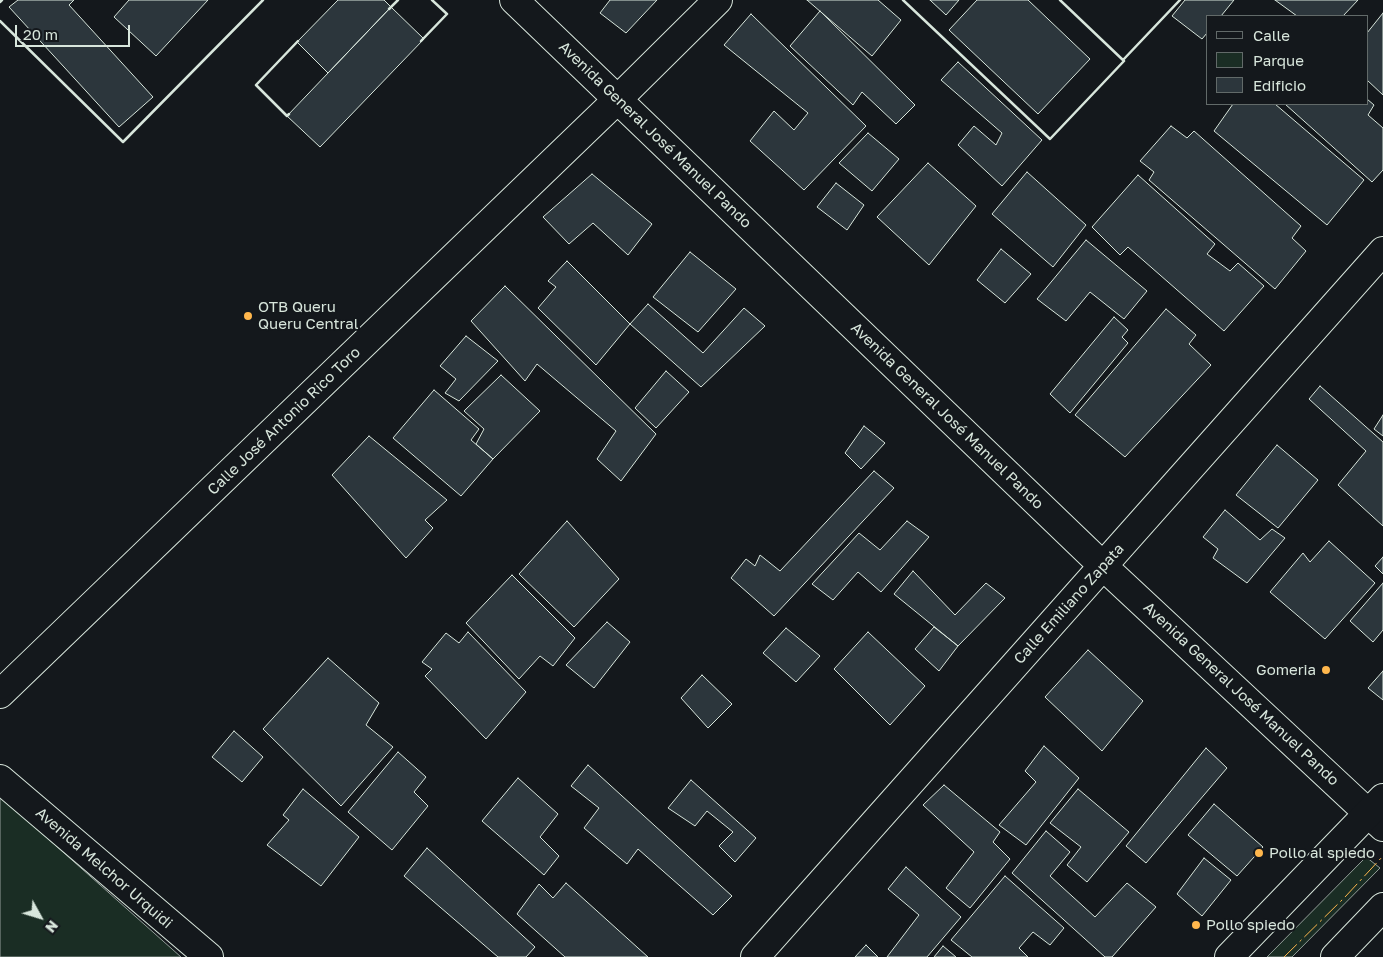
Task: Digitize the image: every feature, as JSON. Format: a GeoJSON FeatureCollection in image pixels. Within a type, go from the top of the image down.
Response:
{"type":"FeatureCollection","features":[{"type":"Feature","properties":{"kind":"main road","name":"Avenida General José Manuel Pando"},"geometry":{"type":"LineString","coordinates":[[514,0],[1102,566],[1378,812]]}},
{"type":"Feature","properties":{"kind":"main road","name":"Calle José Antonio Rico Toro"},"geometry":{"type":"LineString","coordinates":[[0,694],[618,99],[718,0]]}},
{"type":"Feature","properties":{"kind":"main road","name":"Calle Emiliano Zapata"},"geometry":{"type":"LineString","coordinates":[[755,957],[1383,251]]}},
{"type":"Feature","properties":{"kind":"main road","name":"Avenida Melchor Urquidi"},"geometry":{"type":"LineString","coordinates":[[0,779],[209,957]]}},
{"type":"Feature","properties":{"kind":"main road"},"geometry":{"type":"LineString","coordinates":[[1229,957],[1378,812]]}},
{"type":"Feature","properties":{"kind":"main road"},"geometry":{"type":"LineString","coordinates":[[1335,957],[1383,907]]}},
{"type":"Feature","properties":{"kind":"green space"},"geometry":{"type":"Polygon","coordinates":[[[0,796],[181,957],[0,957],[0,796]]]}},
{"type":"Feature","properties":{"kind":"green space"},"geometry":{"type":"Polygon","coordinates":[[[1366,857],[1380,868],[1292,957],[1267,957],[1366,857]]]}},
{"type":"Feature","properties":{"kind":"building"},"geometry":{"type":"Polygon","coordinates":[[[18,0],[74,0],[69,5],[153,97],[119,127],[9,7],[18,0]]]}},
{"type":"Feature","properties":{"kind":"building"},"geometry":{"type":"Polygon","coordinates":[[[129,0],[208,0],[156,56],[114,17],[129,0]]]}},
{"type":"Feature","properties":{"kind":"building"},"geometry":{"type":"Polygon","coordinates":[[[338,0],[384,0],[391,7],[328,73],[297,42],[338,0]]]}},
{"type":"Feature","properties":{"kind":"building"},"geometry":{"type":"Polygon","coordinates":[[[610,0],[657,0],[626,33],[600,13],[610,0]]]}},
{"type":"Feature","properties":{"kind":"building"},"geometry":{"type":"Polygon","coordinates":[[[807,0],[878,0],[901,20],[872,56],[807,0]]]}},
{"type":"Feature","properties":{"kind":"building"},"geometry":{"type":"Polygon","coordinates":[[[930,0],[959,0],[946,15],[930,0]]]}},
{"type":"Feature","properties":{"kind":"building"},"geometry":{"type":"Polygon","coordinates":[[[977,0],[1028,0],[1090,59],[1038,114],[949,30],[977,0]]]}},
{"type":"Feature","properties":{"kind":"building"},"geometry":{"type":"Polygon","coordinates":[[[1185,0],[1234,0],[1222,15],[1206,15],[1206,34],[1202,39],[1172,16],[1185,0]]]}},
{"type":"Feature","properties":{"kind":"building"},"geometry":{"type":"Polygon","coordinates":[[[1275,0],[1358,0],[1344,15],[1296,15],[1275,0]]]}},
{"type":"Feature","properties":{"kind":"building"},"geometry":{"type":"Polygon","coordinates":[[[391,7],[424,39],[320,147],[287,116],[391,7]]]}},
{"type":"Feature","properties":{"kind":"building"},"geometry":{"type":"Polygon","coordinates":[[[820,11],[915,105],[896,124],[862,92],[853,105],[790,46],[820,11]]]}},
{"type":"Feature","properties":{"kind":"building"},"geometry":{"type":"Polygon","coordinates":[[[1383,13],[1383,95],[1368,81],[1368,32],[1383,13]]]}},
{"type":"Feature","properties":{"kind":"building"},"geometry":{"type":"Polygon","coordinates":[[[751,14],[866,126],[804,190],[750,141],[774,111],[794,130],[808,113],[724,45],[751,14]]]}},
{"type":"Feature","properties":{"kind":"building"},"geometry":{"type":"Polygon","coordinates":[[[958,62],[1042,140],[1002,186],[958,145],[974,126],[996,145],[1002,133],[941,80],[958,62]]]}},
{"type":"Feature","properties":{"kind":"building"},"geometry":{"type":"Polygon","coordinates":[[[1368,100],[1374,105],[1368,115],[1383,128],[1383,170],[1372,182],[1286,105],[1368,105],[1368,100]]]}},
{"type":"Feature","properties":{"kind":"building"},"geometry":{"type":"Polygon","coordinates":[[[1232,105],[1276,105],[1364,180],[1327,225],[1214,131],[1232,105]]]}},
{"type":"Feature","properties":{"kind":"building"},"geometry":{"type":"Polygon","coordinates":[[[1171,126],[1187,138],[1194,131],[1301,226],[1292,238],[1306,251],[1275,289],[1149,180],[1154,172],[1140,161],[1171,126]]]}},
{"type":"Feature","properties":{"kind":"building"},"geometry":{"type":"Polygon","coordinates":[[[868,133],[899,159],[872,191],[839,163],[868,133]]]}},
{"type":"Feature","properties":{"kind":"building"},"geometry":{"type":"Polygon","coordinates":[[[928,163],[976,206],[929,265],[877,217],[928,163]]]}},
{"type":"Feature","properties":{"kind":"building"},"geometry":{"type":"Polygon","coordinates":[[[1027,172],[1086,225],[1053,267],[992,214],[1027,172]]]}},
{"type":"Feature","properties":{"kind":"building"},"geometry":{"type":"Polygon","coordinates":[[[592,174],[652,224],[628,255],[593,223],[569,244],[543,217],[592,174]]]}},
{"type":"Feature","properties":{"kind":"building"},"geometry":{"type":"Polygon","coordinates":[[[1138,175],[1215,244],[1207,254],[1230,271],[1238,263],[1264,286],[1224,331],[1128,247],[1120,255],[1092,227],[1138,175]]]}},
{"type":"Feature","properties":{"kind":"building"},"geometry":{"type":"Polygon","coordinates":[[[836,183],[864,205],[847,230],[817,207],[836,183]]]}},
{"type":"Feature","properties":{"kind":"building"},"geometry":{"type":"Polygon","coordinates":[[[1086,240],[1147,291],[1124,319],[1090,292],[1066,321],[1037,299],[1086,240]]]}},
{"type":"Feature","properties":{"kind":"building"},"geometry":{"type":"Polygon","coordinates":[[[1001,249],[1031,274],[1005,303],[977,280],[1001,249]]]}},
{"type":"Feature","properties":{"kind":"building"},"geometry":{"type":"Polygon","coordinates":[[[690,252],[736,289],[698,332],[653,297],[690,252]]]}},
{"type":"Feature","properties":{"kind":"building"},"geometry":{"type":"Polygon","coordinates":[[[567,261],[630,324],[596,365],[538,308],[556,287],[548,281],[567,261]]]}},
{"type":"Feature","properties":{"kind":"building"},"geometry":{"type":"Polygon","coordinates":[[[505,286],[656,434],[621,481],[597,459],[616,431],[537,364],[525,381],[471,321],[505,286]]]}},
{"type":"Feature","properties":{"kind":"building"},"geometry":{"type":"Polygon","coordinates":[[[648,304],[703,353],[744,308],[765,326],[701,387],[630,324],[648,304]]]}},
{"type":"Feature","properties":{"kind":"building"},"geometry":{"type":"Polygon","coordinates":[[[1166,309],[1196,335],[1189,344],[1211,365],[1125,457],[1075,415],[1166,309]]]}},
{"type":"Feature","properties":{"kind":"building"},"geometry":{"type":"Polygon","coordinates":[[[1114,317],[1128,330],[1122,337],[1128,343],[1070,413],[1050,394],[1114,317]]]}},
{"type":"Feature","properties":{"kind":"building"},"geometry":{"type":"Polygon","coordinates":[[[466,336],[498,361],[459,401],[445,393],[456,379],[440,366],[466,336]]]}},
{"type":"Feature","properties":{"kind":"building"},"geometry":{"type":"Polygon","coordinates":[[[666,371],[689,392],[656,428],[635,408],[666,371]]]}},
{"type":"Feature","properties":{"kind":"building"},"geometry":{"type":"Polygon","coordinates":[[[501,375],[540,411],[493,459],[476,444],[484,429],[464,411],[501,375]]]}},
{"type":"Feature","properties":{"kind":"building"},"geometry":{"type":"Polygon","coordinates":[[[1320,386],[1383,442],[1383,526],[1338,485],[1366,451],[1309,399],[1320,386]]]}},
{"type":"Feature","properties":{"kind":"building"},"geometry":{"type":"Polygon","coordinates":[[[434,390],[479,429],[471,440],[493,459],[461,496],[393,438],[434,390]]]}},
{"type":"Feature","properties":{"kind":"building"},"geometry":{"type":"Polygon","coordinates":[[[1383,415],[1383,436],[1374,429],[1383,415]]]}},
{"type":"Feature","properties":{"kind":"building"},"geometry":{"type":"Polygon","coordinates":[[[864,426],[885,443],[861,469],[845,453],[864,426]]]}},
{"type":"Feature","properties":{"kind":"building"},"geometry":{"type":"Polygon","coordinates":[[[369,436],[447,500],[425,520],[433,528],[406,558],[332,475],[369,436]]]}},
{"type":"Feature","properties":{"kind":"building"},"geometry":{"type":"Polygon","coordinates":[[[1277,445],[1318,480],[1278,528],[1236,495],[1277,445]]]}},
{"type":"Feature","properties":{"kind":"building"},"geometry":{"type":"Polygon","coordinates":[[[874,471],[894,488],[774,616],[731,578],[746,559],[755,566],[760,555],[780,571],[874,471]]]}},
{"type":"Feature","properties":{"kind":"building"},"geometry":{"type":"Polygon","coordinates":[[[1225,510],[1260,540],[1272,529],[1285,538],[1247,583],[1213,558],[1218,549],[1203,537],[1225,510]]]}},
{"type":"Feature","properties":{"kind":"building"},"geometry":{"type":"Polygon","coordinates":[[[567,521],[619,579],[574,627],[519,574],[567,521]]]}},
{"type":"Feature","properties":{"kind":"building"},"geometry":{"type":"Polygon","coordinates":[[[907,521],[929,537],[881,592],[858,572],[833,600],[812,584],[859,533],[880,550],[907,521]]]}},
{"type":"Feature","properties":{"kind":"building"},"geometry":{"type":"Polygon","coordinates":[[[1329,541],[1375,583],[1325,639],[1270,592],[1303,553],[1310,562],[1329,541]]]}},
{"type":"Feature","properties":{"kind":"building"},"geometry":{"type":"Polygon","coordinates":[[[1383,557],[1383,574],[1375,566],[1383,557]]]}},
{"type":"Feature","properties":{"kind":"building"},"geometry":{"type":"Polygon","coordinates":[[[913,571],[955,615],[986,583],[1005,598],[958,646],[894,594],[913,571]]]}},
{"type":"Feature","properties":{"kind":"building"},"geometry":{"type":"Polygon","coordinates":[[[512,575],[575,638],[553,666],[540,656],[519,679],[466,623],[512,575]]]}},
{"type":"Feature","properties":{"kind":"building"},"geometry":{"type":"Polygon","coordinates":[[[1383,583],[1383,630],[1373,642],[1350,621],[1383,583]]]}},
{"type":"Feature","properties":{"kind":"building"},"geometry":{"type":"Polygon","coordinates":[[[607,622],[630,642],[594,688],[566,665],[607,622]]]}},
{"type":"Feature","properties":{"kind":"building"},"geometry":{"type":"Polygon","coordinates":[[[934,627],[958,646],[939,671],[915,649],[934,627]]]}},
{"type":"Feature","properties":{"kind":"building"},"geometry":{"type":"Polygon","coordinates":[[[786,628],[820,656],[796,682],[763,653],[786,628]]]}},
{"type":"Feature","properties":{"kind":"building"},"geometry":{"type":"Polygon","coordinates":[[[468,632],[526,692],[486,739],[425,676],[432,669],[422,662],[446,633],[459,643],[468,632]]]}},
{"type":"Feature","properties":{"kind":"building"},"geometry":{"type":"Polygon","coordinates":[[[868,632],[925,686],[890,725],[834,669],[868,632]]]}},
{"type":"Feature","properties":{"kind":"building"},"geometry":{"type":"Polygon","coordinates":[[[1088,650],[1143,701],[1102,751],[1045,697],[1088,650]]]}},
{"type":"Feature","properties":{"kind":"building"},"geometry":{"type":"Polygon","coordinates":[[[328,658],[379,703],[366,725],[393,747],[341,806],[263,729],[328,658]]]}},
{"type":"Feature","properties":{"kind":"building"},"geometry":{"type":"Polygon","coordinates":[[[1383,671],[1383,700],[1368,688],[1383,671]]]}},
{"type":"Feature","properties":{"kind":"building"},"geometry":{"type":"Polygon","coordinates":[[[702,675],[732,704],[708,728],[681,698],[702,675]]]}},
{"type":"Feature","properties":{"kind":"building"},"geometry":{"type":"Polygon","coordinates":[[[234,731],[263,757],[242,782],[212,757],[234,731]]]}},
{"type":"Feature","properties":{"kind":"building"},"geometry":{"type":"Polygon","coordinates":[[[1044,746],[1079,778],[1026,845],[999,825],[1036,782],[1025,771],[1044,746]]]}},
{"type":"Feature","properties":{"kind":"building"},"geometry":{"type":"Polygon","coordinates":[[[1206,748],[1227,768],[1146,863],[1126,846],[1206,748]]]}},
{"type":"Feature","properties":{"kind":"building"},"geometry":{"type":"Polygon","coordinates":[[[398,752],[426,777],[414,792],[428,806],[392,850],[348,812],[398,752]]]}},
{"type":"Feature","properties":{"kind":"building"},"geometry":{"type":"Polygon","coordinates":[[[588,765],[732,896],[713,915],[638,849],[627,864],[584,828],[599,808],[571,786],[588,765]]]}},
{"type":"Feature","properties":{"kind":"building"},"geometry":{"type":"Polygon","coordinates":[[[518,778],[558,814],[540,837],[559,856],[544,875],[482,821],[518,778]]]}},
{"type":"Feature","properties":{"kind":"building"},"geometry":{"type":"Polygon","coordinates":[[[691,780],[756,838],[735,862],[719,846],[733,832],[707,811],[695,826],[668,808],[691,780]]]}},
{"type":"Feature","properties":{"kind":"building"},"geometry":{"type":"Polygon","coordinates":[[[944,785],[1000,832],[993,842],[1010,859],[970,908],[946,888],[974,852],[923,805],[944,785]]]}},
{"type":"Feature","properties":{"kind":"building"},"geometry":{"type":"Polygon","coordinates":[[[303,789],[359,837],[321,886],[267,845],[289,820],[283,815],[303,789]]]}},
{"type":"Feature","properties":{"kind":"building"},"geometry":{"type":"Polygon","coordinates":[[[1078,789],[1129,832],[1087,882],[1067,865],[1081,847],[1050,823],[1078,789]]]}},
{"type":"Feature","properties":{"kind":"building"},"geometry":{"type":"Polygon","coordinates":[[[1214,804],[1263,847],[1237,876],[1188,835],[1214,804]]]}},
{"type":"Feature","properties":{"kind":"building"},"geometry":{"type":"Polygon","coordinates":[[[1046,831],[1070,852],[1050,876],[1095,917],[1127,883],[1156,907],[1112,957],[1105,957],[1012,873],[1046,831]]]}},
{"type":"Feature","properties":{"kind":"building"},"geometry":{"type":"Polygon","coordinates":[[[427,848],[535,947],[526,957],[498,957],[404,876],[427,848]]]}},
{"type":"Feature","properties":{"kind":"building"},"geometry":{"type":"Polygon","coordinates":[[[1204,858],[1231,880],[1202,916],[1177,894],[1204,858]]]}},
{"type":"Feature","properties":{"kind":"building"},"geometry":{"type":"Polygon","coordinates":[[[906,867],[961,917],[927,957],[887,957],[919,915],[888,889],[906,867]]]}},
{"type":"Feature","properties":{"kind":"building"},"geometry":{"type":"Polygon","coordinates":[[[1005,876],[1064,928],[1050,945],[1033,932],[1019,948],[1028,957],[972,957],[951,940],[1005,876]]]}},
{"type":"Feature","properties":{"kind":"building"},"geometry":{"type":"Polygon","coordinates":[[[566,883],[648,957],[565,957],[517,914],[539,884],[553,898],[566,883]]]}},
{"type":"Feature","properties":{"kind":"building"},"geometry":{"type":"Polygon","coordinates":[[[866,945],[878,957],[855,957],[866,945]]]}},
{"type":"Feature","properties":{"kind":"building"},"geometry":{"type":"Polygon","coordinates":[[[943,946],[956,957],[934,957],[943,946]]]}},
{"type":"Feature","properties":{"kind":"wall"},"geometry":{"type":"LineString","coordinates":[[0,21],[123,142],[263,0]]}},
{"type":"Feature","properties":{"kind":"wall"},"geometry":{"type":"LineString","coordinates":[[389,9],[398,0]]}},
{"type":"Feature","properties":{"kind":"wall"},"geometry":{"type":"LineString","coordinates":[[421,41],[447,14],[432,0]]}},
{"type":"Feature","properties":{"kind":"wall"},"geometry":{"type":"LineString","coordinates":[[903,0],[1050,139],[1124,61],[1060,0]]}},
{"type":"Feature","properties":{"kind":"wall"},"geometry":{"type":"LineString","coordinates":[[1123,60],[1180,0]]}},
{"type":"Feature","properties":{"kind":"wall"},"geometry":{"type":"LineString","coordinates":[[289,114],[287,116],[256,85],[298,41]]}},
{"type":"Feature","properties":{"kind":"power"},"geometry":{"type":"LineString","coordinates":[[1284,957],[1345,897],[1383,856]]}},
{"type":"Feature","properties":{"kind":"place","name":"OTB Queru Queru Central"},"geometry":{"type":"Point","coordinates":[248,316]}},
{"type":"Feature","properties":{"kind":"place","name":"Gomeria"},"geometry":{"type":"Point","coordinates":[1326,670]}},
{"type":"Feature","properties":{"kind":"place","name":"Pollo al spiedo"},"geometry":{"type":"Point","coordinates":[1259,853]}},
{"type":"Feature","properties":{"kind":"place","name":"Pollo spiedo"},"geometry":{"type":"Point","coordinates":[1196,925]}}]}
